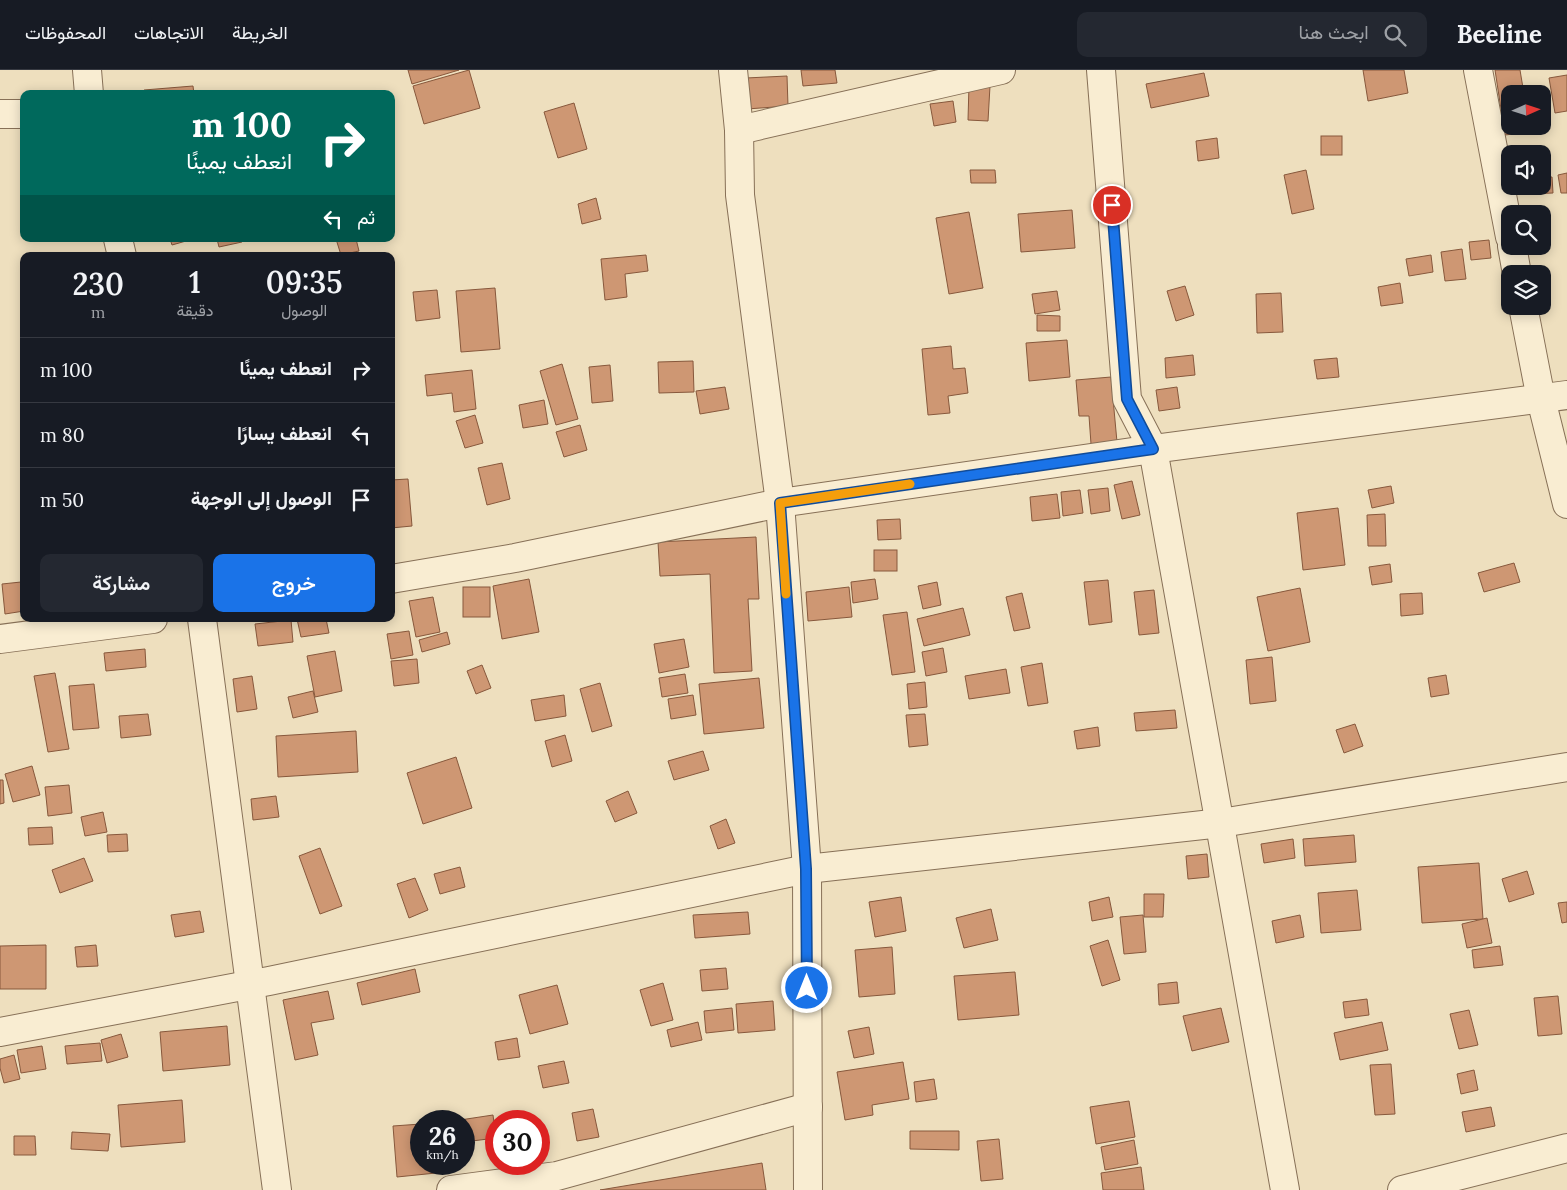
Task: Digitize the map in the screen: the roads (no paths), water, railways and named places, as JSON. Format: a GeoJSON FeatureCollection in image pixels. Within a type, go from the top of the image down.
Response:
{"type":"FeatureCollection","features":[{"type":"Feature","properties":{"kind":"street"},"geometry":{"type":"LineString","coordinates":[[87,70],[89,90]]}},
{"type":"Feature","properties":{"kind":"street"},"geometry":{"type":"LineString","coordinates":[[733,70],[739,130],[740,195],[780,503],[806,869],[808,1190]]}},
{"type":"Feature","properties":{"kind":"street"},"geometry":{"type":"LineString","coordinates":[[739,130],[1001,70]]}},
{"type":"Feature","properties":{"kind":"street"},"geometry":{"type":"LineString","coordinates":[[1101,70],[1127,399],[1153,449],[1285,1190]]}},
{"type":"Feature","properties":{"kind":"street"},"geometry":{"type":"LineString","coordinates":[[1478,70],[1504,205]]}},
{"type":"Feature","properties":{"kind":"street"},"geometry":{"type":"LineString","coordinates":[[0,114],[20,114]]}},
{"type":"Feature","properties":{"kind":"street"},"geometry":{"type":"LineString","coordinates":[[1526,315],[1554,397],[1567,504]]}},
{"type":"Feature","properties":{"kind":"street"},"geometry":{"type":"LineString","coordinates":[[395,578],[515,558],[780,503],[1153,449],[1554,397]]}},
{"type":"Feature","properties":{"kind":"street"},"geometry":{"type":"LineString","coordinates":[[0,638],[129,622]]}},
{"type":"Feature","properties":{"kind":"street"},"geometry":{"type":"LineString","coordinates":[[202,622],[277,1190]]}},
{"type":"Feature","properties":{"kind":"street"},"geometry":{"type":"LineString","coordinates":[[0,1032],[250,985],[806,869],[1221,823],[1567,767]]}},
{"type":"Feature","properties":{"kind":"street"},"geometry":{"type":"LineString","coordinates":[[451,1190],[558,1183],[808,1107]]}},
{"type":"Feature","properties":{"kind":"street"},"geometry":{"type":"LineString","coordinates":[[1402,1190],[1567,1148]]}}]}
